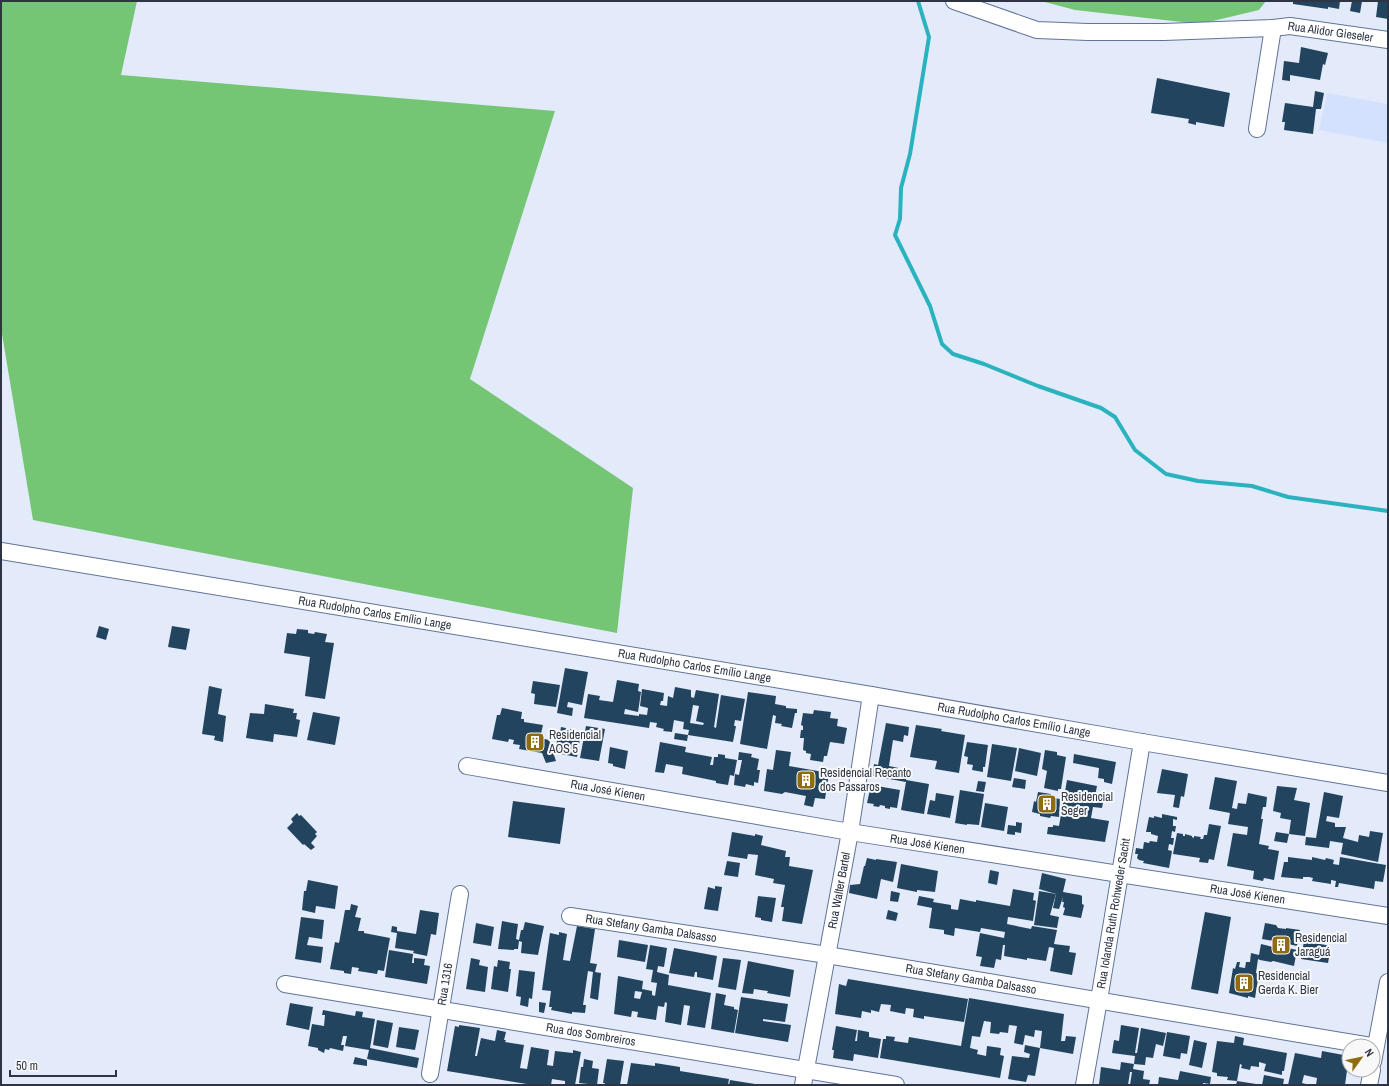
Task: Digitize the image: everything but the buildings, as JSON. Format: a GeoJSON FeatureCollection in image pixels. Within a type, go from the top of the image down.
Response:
{"type":"FeatureCollection","features":[{"type":"Feature","properties":{"kind":"street","name":"Rua Alidor Gieseler"},"geometry":{"type":"LineString","coordinates":[[954,1],[1037,30],[1164,32],[1290,26],[1388,40]]}},
{"type":"Feature","properties":{"kind":"street"},"geometry":{"type":"LineString","coordinates":[[1257,129],[1273,28]]}},
{"type":"Feature","properties":{"kind":"street","name":"Rua Rudolpho Carlos Emílio Lange"},"geometry":{"type":"LineString","coordinates":[[1,551],[871,695],[1388,783]]}},
{"type":"Feature","properties":{"kind":"street","name":"Rua Walter Bartel"},"geometry":{"type":"LineString","coordinates":[[804,1078],[850,832],[871,695]]}},
{"type":"Feature","properties":{"kind":"street","name":"Rua Iolanda Ruth Rohweder Sacht"},"geometry":{"type":"LineString","coordinates":[[1084,1085],[1142,742]]}},
{"type":"Feature","properties":{"kind":"street","name":"Rua José Kienen"},"geometry":{"type":"LineString","coordinates":[[467,766],[850,832],[1388,916]]}},
{"type":"Feature","properties":{"kind":"street","name":"Rua 1316"},"geometry":{"type":"LineString","coordinates":[[430,1074],[460,894]]}},
{"type":"Feature","properties":{"kind":"street","name":"Rua Stefany Gamba Dalsasso"},"geometry":{"type":"LineString","coordinates":[[570,916],[827,955],[1099,1000],[1341,1044]]}},
{"type":"Feature","properties":{"kind":"street"},"geometry":{"type":"LineString","coordinates":[[1376,1038],[1388,982]]}},
{"type":"Feature","properties":{"kind":"street","name":"Rua dos Sombreiros"},"geometry":{"type":"LineString","coordinates":[[285,984],[441,1009],[804,1078],[896,1085]]}},
{"type":"Feature","properties":{"kind":"shaded area"},"geometry":{"type":"Polygon","coordinates":[[[1327,93],[1388,104],[1388,143],[1319,130],[1327,93]]]}},
{"type":"Feature","properties":{"kind":"green space"},"geometry":{"type":"Polygon","coordinates":[[[1,1],[137,1],[121,75],[555,111],[470,379],[633,488],[617,633],[33,520],[1,328],[1,1]]]}},
{"type":"Feature","properties":{"kind":"green space"},"geometry":{"type":"Polygon","coordinates":[[[1041,1],[1266,1],[1259,10],[1200,24],[1075,10],[1041,1]]]}},
{"type":"Feature","properties":{"kind":"waterway"},"geometry":{"type":"LineString","coordinates":[[918,1],[929,37],[910,154],[901,188],[900,219],[895,235],[930,306],[942,344],[953,354],[984,364],[1038,386],[1101,408],[1115,417],[1135,450],[1166,474],[1198,481],[1252,486],[1288,497],[1388,511]]}},
{"type":"Feature","properties":{"kind":"place","name":"Residencial AOS 5"},"geometry":{"type":"Point","coordinates":[535,742]}},
{"type":"Feature","properties":{"kind":"place","name":"Residencial Recanto dos Passaros"},"geometry":{"type":"Point","coordinates":[806,780]}},
{"type":"Feature","properties":{"kind":"place","name":"Residencial Seger"},"geometry":{"type":"Point","coordinates":[1047,804]}},
{"type":"Feature","properties":{"kind":"place","name":"Residencial Jaraguá"},"geometry":{"type":"Point","coordinates":[1281,945]}},
{"type":"Feature","properties":{"kind":"place","name":"Residencial Gerda K. Bier"},"geometry":{"type":"Point","coordinates":[1244,983]}}]}
